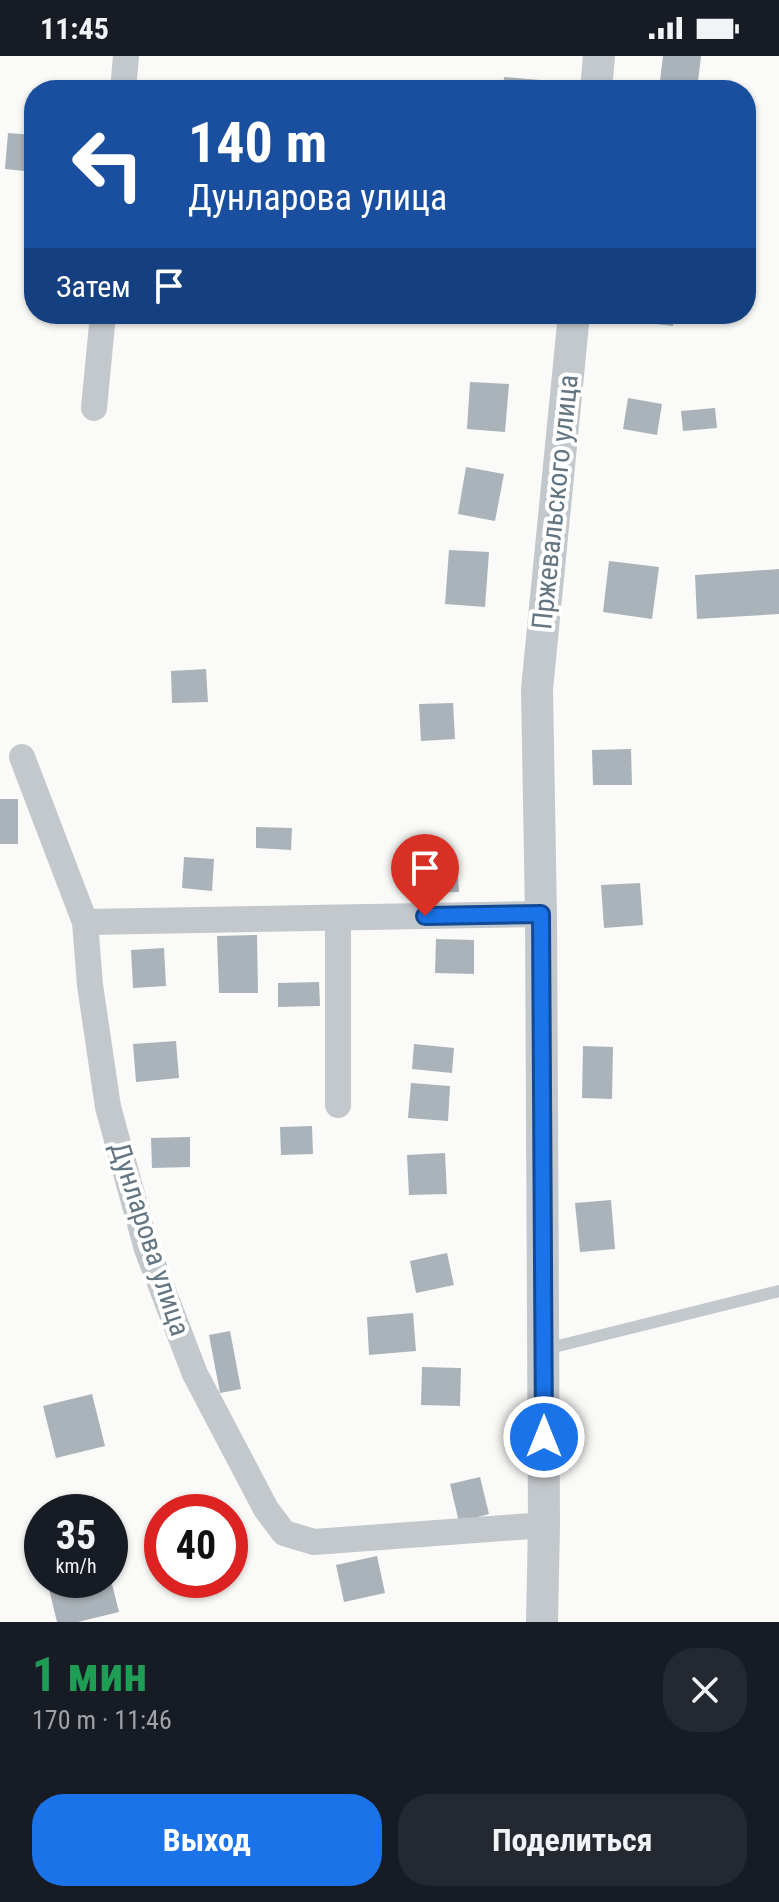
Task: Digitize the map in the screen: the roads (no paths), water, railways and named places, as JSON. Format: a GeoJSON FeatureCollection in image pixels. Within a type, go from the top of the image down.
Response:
{"type":"FeatureCollection","features":[{"type":"Feature","properties":{"kind":"street"},"geometry":{"type":"LineString","coordinates":[[124,80],[126,56]]}},
{"type":"Feature","properties":{"kind":"street"},"geometry":{"type":"LineString","coordinates":[[597,80],[599,56]]}},
{"type":"Feature","properties":{"kind":"street"},"geometry":{"type":"LineString","coordinates":[[94,408],[102,324]]}},
{"type":"Feature","properties":{"kind":"street","name":"Пржевальского улица"},"geometry":{"type":"LineString","coordinates":[[541,914],[537,689],[573,324]]}},
{"type":"Feature","properties":{"kind":"street","name":"Дунларова улица"},"geometry":{"type":"LineString","coordinates":[[22,757],[85,922],[90,985],[108,1107],[147,1249],[195,1374],[266,1509],[284,1533],[314,1542],[544,1525]]}},
{"type":"Feature","properties":{"kind":"street"},"geometry":{"type":"LineString","coordinates":[[85,922],[541,914],[542,1622]]}},
{"type":"Feature","properties":{"kind":"street"},"geometry":{"type":"LineString","coordinates":[[338,918],[338,1105]]}},
{"type":"Feature","properties":{"kind":"lane"},"geometry":{"type":"LineString","coordinates":[[543,1350],[779,1291]]}}]}
